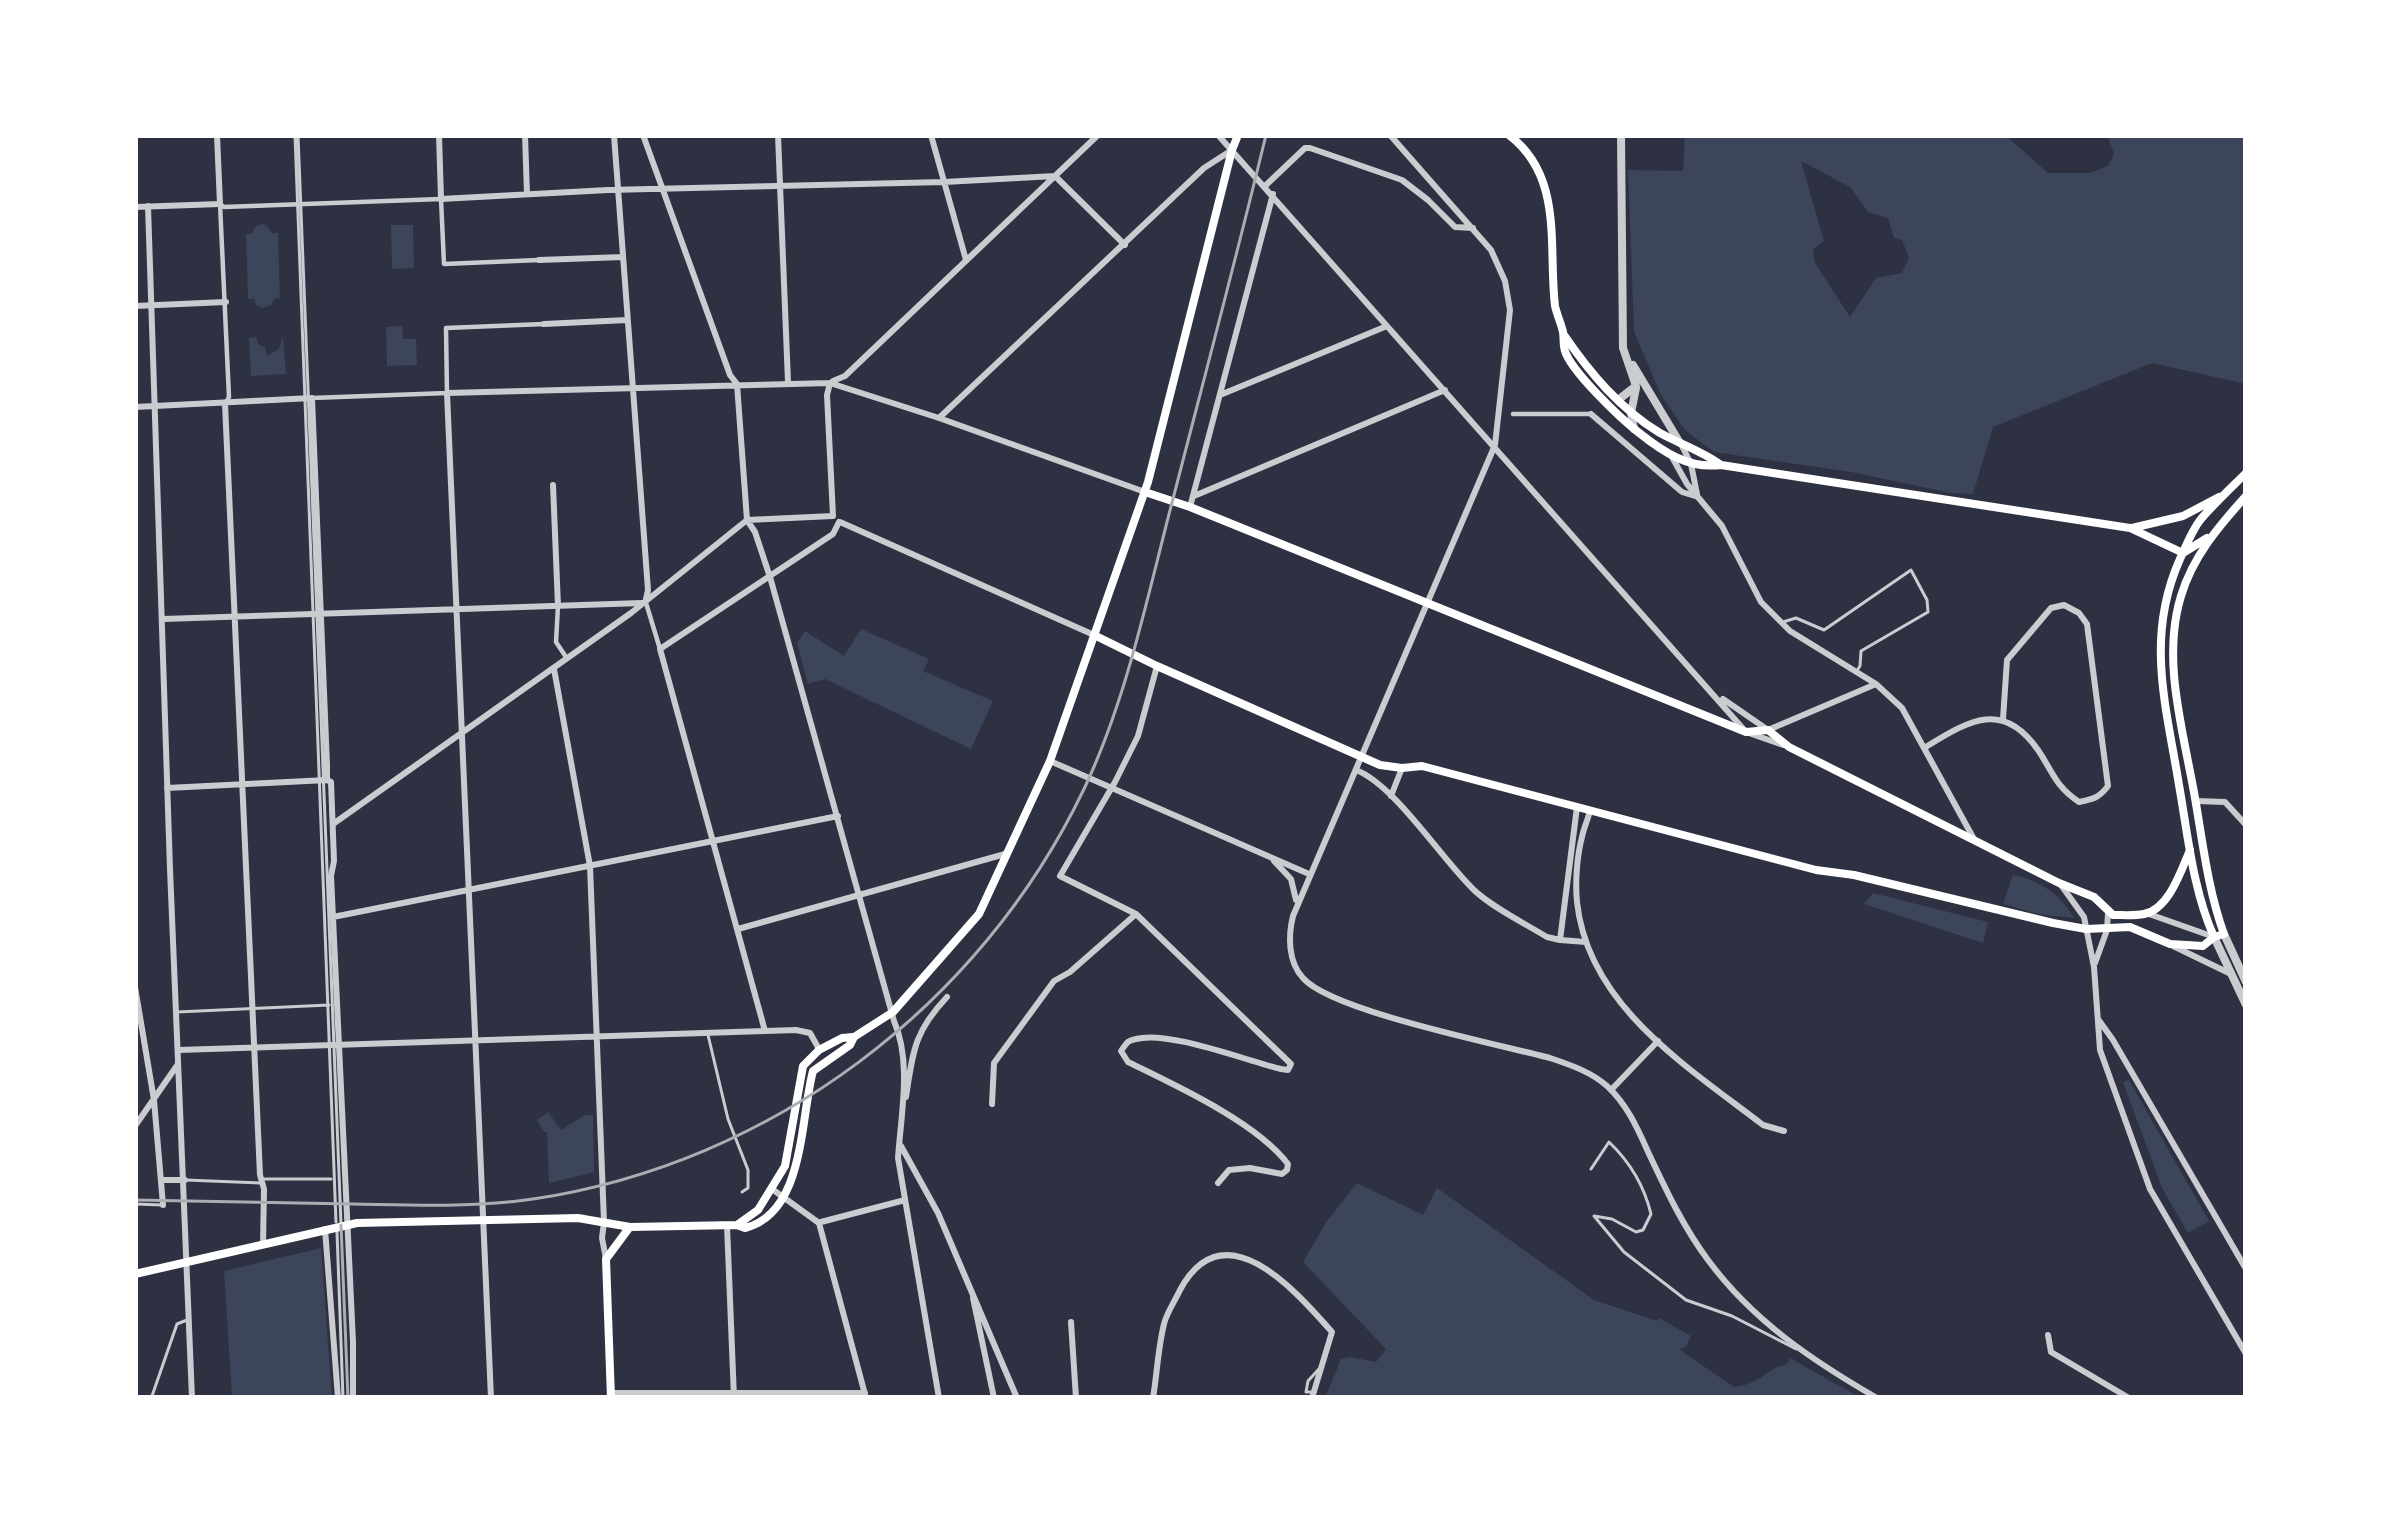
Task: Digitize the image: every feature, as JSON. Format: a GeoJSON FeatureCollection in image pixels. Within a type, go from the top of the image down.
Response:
{"type":"FeatureCollection","features":[{"type":"Feature","properties":{"kind":"main road"},"geometry":{"type":"LineString","coordinates":[[1228,135],[1232,150]]}},
{"type":"Feature","properties":{"kind":"main road"},"geometry":{"type":"LineString","coordinates":[[732,1225],[758,1210],[785,1166],[803,1066],[819,1050],[854,1037],[893,1012],[979,914],[1051,761],[1144,492],[1238,135]]}},
{"type":"Feature","properties":{"kind":"main road"},"geometry":{"type":"LineString","coordinates":[[1509,135],[1538,166],[1552,213],[1556,310],[1564,334],[1585,365],[1631,413],[1721,465]]}},
{"type":"Feature","properties":{"kind":"main road"},"geometry":{"type":"LineString","coordinates":[[1564,334],[1564,351],[1575,369],[1634,428],[1672,457],[1691,464],[2130,528],[2183,553],[2209,538]]}},
{"type":"Feature","properties":{"kind":"main road"},"geometry":{"type":"LineString","coordinates":[[2219,936],[2200,900],[2159,656],[2162,612],[2183,553],[2198,522],[2246,472]]}},
{"type":"Feature","properties":{"kind":"main road"},"geometry":{"type":"LineString","coordinates":[[1144,492],[1191,502],[1746,732],[1768,730],[1790,747],[2094,897],[2114,915],[2149,914],[2175,884],[2190,850]]}},
{"type":"Feature","properties":{"kind":"main road"},"geometry":{"type":"LineString","coordinates":[[2130,528],[2183,516],[2228,492]]}},
{"type":"Feature","properties":{"kind":"main road"},"geometry":{"type":"LineString","coordinates":[[2219,936],[2177,694],[2174,632],[2188,576],[2209,538],[2246,496]]}},
{"type":"Feature","properties":{"kind":"main road"},"geometry":{"type":"LineString","coordinates":[[2169,548],[2174,573]]}},
{"type":"Feature","properties":{"kind":"main road"},"geometry":{"type":"LineString","coordinates":[[1094,635],[1360,758],[1402,769],[1422,766],[1816,870],[1854,874],[2006,913],[2086,929],[2130,927],[2170,944],[2203,946],[2219,936]]}},
{"type":"Feature","properties":{"kind":"main road"},"geometry":{"type":"LineString","coordinates":[[135,1274],[342,1225],[578,1218],[630,1227],[745,1228],[767,1219],[796,1170],[813,1071],[850,1045],[854,1037]]}},
{"type":"Feature","properties":{"kind":"main road"},"geometry":{"type":"LineString","coordinates":[[611,1396],[606,1259],[630,1227]]}},
{"type":"Feature","properties":{"kind":"street"},"geometry":{"type":"LineString","coordinates":[[217,135],[263,1245]]}},
{"type":"Feature","properties":{"kind":"street"},"geometry":{"type":"LineString","coordinates":[[439,135],[444,264],[623,257]]}},
{"type":"Feature","properties":{"kind":"street"},"geometry":{"type":"LineString","coordinates":[[525,135],[527,194]]}},
{"type":"Feature","properties":{"kind":"street"},"geometry":{"type":"LineString","coordinates":[[643,135],[737,384],[748,520],[770,577],[902,1040],[902,1118]]}},
{"type":"Feature","properties":{"kind":"street"},"geometry":{"type":"LineString","coordinates":[[778,135],[788,382]]}},
{"type":"Feature","properties":{"kind":"street"},"geometry":{"type":"LineString","coordinates":[[932,135],[966,260]]}},
{"type":"Feature","properties":{"kind":"street"},"geometry":{"type":"LineString","coordinates":[[830,383],[845,376],[1098,135]]}},
{"type":"Feature","properties":{"kind":"street"},"geometry":{"type":"LineString","coordinates":[[1218,135],[1746,732],[1790,747]]}},
{"type":"Feature","properties":{"kind":"street"},"geometry":{"type":"LineString","coordinates":[[1292,916],[1495,446],[1510,310],[1505,280],[1491,250],[1390,135]]}},
{"type":"Feature","properties":{"kind":"street"},"geometry":{"type":"LineString","coordinates":[[1621,135],[1623,348],[1636,386],[1631,413],[1634,428]]}},
{"type":"Feature","properties":{"kind":"street"},"geometry":{"type":"LineString","coordinates":[[614,138],[646,603],[765,1031]]}},
{"type":"Feature","properties":{"kind":"street"},"geometry":{"type":"LineString","coordinates":[[1265,185],[1310,148],[1402,180],[1455,227],[1473,228]]}},
{"type":"Feature","properties":{"kind":"street"},"geometry":{"type":"LineString","coordinates":[[939,418],[1204,168],[1232,150]]}},
{"type":"Feature","properties":{"kind":"street"},"geometry":{"type":"LineString","coordinates":[[135,206],[224,207],[1055,176],[1125,245]]}},
{"type":"Feature","properties":{"kind":"street"},"geometry":{"type":"LineString","coordinates":[[1191,502],[1273,194]]}},
{"type":"Feature","properties":{"kind":"street"},"geometry":{"type":"LineString","coordinates":[[148,206],[192,1398]]}},
{"type":"Feature","properties":{"kind":"street"},"geometry":{"type":"LineString","coordinates":[[135,306],[226,302]]}},
{"type":"Feature","properties":{"kind":"street"},"geometry":{"type":"LineString","coordinates":[[491,1398],[446,328],[627,320]]}},
{"type":"Feature","properties":{"kind":"street"},"geometry":{"type":"LineString","coordinates":[[1220,395],[1387,326]]}},
{"type":"Feature","properties":{"kind":"street"},"geometry":{"type":"LineString","coordinates":[[1623,348],[1691,464],[1698,497]]}},
{"type":"Feature","properties":{"kind":"street"},"geometry":{"type":"LineString","coordinates":[[135,407],[830,383],[1144,492]]}},
{"type":"Feature","properties":{"kind":"street"},"geometry":{"type":"LineString","coordinates":[[660,649],[832,534],[836,519],[830,383]]}},
{"type":"Feature","properties":{"kind":"street"},"geometry":{"type":"LineString","coordinates":[[1618,400],[1636,386]]}},
{"type":"Feature","properties":{"kind":"street"},"geometry":{"type":"LineString","coordinates":[[1191,502],[1445,390]]}},
{"type":"Feature","properties":{"kind":"street"},"geometry":{"type":"LineString","coordinates":[[308,398],[323,781]]}},
{"type":"Feature","properties":{"kind":"street"},"geometry":{"type":"LineString","coordinates":[[1513,414],[1591,414],[1682,492],[1698,497]]}},
{"type":"Feature","properties":{"kind":"street"},"geometry":{"type":"LineString","coordinates":[[1672,457],[1722,526],[1761,602],[1790,631],[1876,684],[1902,708],[1976,842]]}},
{"type":"Feature","properties":{"kind":"street"},"geometry":{"type":"LineString","coordinates":[[553,485],[556,642],[568,659]]}},
{"type":"Feature","properties":{"kind":"street"},"geometry":{"type":"LineString","coordinates":[[332,824],[646,603],[748,520],[836,519],[1094,635]]}},
{"type":"Feature","properties":{"kind":"street"},"geometry":{"type":"LineString","coordinates":[[162,620],[646,603]]}},
{"type":"Feature","properties":{"kind":"street"},"geometry":{"type":"LineString","coordinates":[[1924,748],[1962,725],[2003,719],[2036,747],[2063,791],[2079,802],[2102,794],[2108,786],[2087,624],[2079,613],[2064,605],[2051,608],[2006,660],[2003,719]]}},
{"type":"Feature","properties":{"kind":"street"},"geometry":{"type":"LineString","coordinates":[[1157,666],[1138,736],[1060,877],[1136,914],[1291,1064],[1288,1070],[1281,1069],[1156,1037],[1132,1040],[1121,1051],[1128,1061],[1236,1121],[1288,1164],[1282,1174],[1229,1170],[1218,1184]]}},
{"type":"Feature","properties":{"kind":"street"},"geometry":{"type":"LineString","coordinates":[[554,669],[590,866],[606,1259]]}},
{"type":"Feature","properties":{"kind":"street"},"geometry":{"type":"LineString","coordinates":[[1715,694],[1768,730],[1876,684]]}},
{"type":"Feature","properties":{"kind":"street"},"geometry":{"type":"LineString","coordinates":[[1051,761],[1309,874]]}},
{"type":"Feature","properties":{"kind":"street"},"geometry":{"type":"LineString","coordinates":[[1390,796],[1402,769]]}},
{"type":"Feature","properties":{"kind":"street"},"geometry":{"type":"LineString","coordinates":[[1355,770],[1370,776],[1390,796],[1477,893],[1547,937],[1586,942]]}},
{"type":"Feature","properties":{"kind":"street"},"geometry":{"type":"LineString","coordinates":[[167,788],[331,782],[332,1005],[353,1398]]}},
{"type":"Feature","properties":{"kind":"street"},"geometry":{"type":"LineString","coordinates":[[2196,801],[2225,802],[2246,825]]}},
{"type":"Feature","properties":{"kind":"street"},"geometry":{"type":"LineString","coordinates":[[1560,940],[1577,806]]}},
{"type":"Feature","properties":{"kind":"street"},"geometry":{"type":"LineString","coordinates":[[1590,810],[1582,837],[1577,901],[1586,942],[1609,988],[1658,1041],[1763,1125],[1784,1130]]}},
{"type":"Feature","properties":{"kind":"street"},"geometry":{"type":"LineString","coordinates":[[333,917],[838,816]]}},
{"type":"Feature","properties":{"kind":"street"},"geometry":{"type":"LineString","coordinates":[[1261,853],[1291,879],[1296,901],[1290,936],[1294,961],[1300,976],[1313,988],[1346,1004],[1580,1068],[1611,1090],[1632,1118],[1670,1198],[1708,1260],[1798,1350],[1877,1398]]}},
{"type":"Feature","properties":{"kind":"street"},"geometry":{"type":"LineString","coordinates":[[737,929],[1005,854]]}},
{"type":"Feature","properties":{"kind":"street"},"geometry":{"type":"LineString","coordinates":[[2059,883],[2084,917],[2094,967],[2100,1050],[2150,1190],[2246,1354]]}},
{"type":"Feature","properties":{"kind":"street"},"geometry":{"type":"LineString","coordinates":[[2094,967],[2107,930],[2108,911]]}},
{"type":"Feature","properties":{"kind":"street"},"geometry":{"type":"LineString","coordinates":[[992,1104],[994,1063],[1054,980],[1070,972],[1136,914]]}},
{"type":"Feature","properties":{"kind":"street"},"geometry":{"type":"LineString","coordinates":[[2149,914],[2219,936],[2245,978]]}},
{"type":"Feature","properties":{"kind":"street"},"geometry":{"type":"LineString","coordinates":[[2219,936],[2229,974],[2246,1005]]}},
{"type":"Feature","properties":{"kind":"street"},"geometry":{"type":"LineString","coordinates":[[2170,944],[2245,978]]}},
{"type":"Feature","properties":{"kind":"street"},"geometry":{"type":"LineString","coordinates":[[135,988],[154,1100],[163,1205]]}},
{"type":"Feature","properties":{"kind":"street"},"geometry":{"type":"LineString","coordinates":[[939,1398],[898,1158],[914,1043],[947,997]]}},
{"type":"Feature","properties":{"kind":"street"},"geometry":{"type":"LineString","coordinates":[[2096,1016],[2246,1269]]}},
{"type":"Feature","properties":{"kind":"street"},"geometry":{"type":"LineString","coordinates":[[179,1049],[797,1030],[810,1033],[819,1050]]}},
{"type":"Feature","properties":{"kind":"street"},"geometry":{"type":"LineString","coordinates":[[1611,1090],[1658,1041]]}},
{"type":"Feature","properties":{"kind":"street"},"geometry":{"type":"LineString","coordinates":[[137,1121],[180,1060]]}},
{"type":"Feature","properties":{"kind":"street"},"geometry":{"type":"LineString","coordinates":[[899,1143],[938,1213],[1017,1398]]}},
{"type":"Feature","properties":{"kind":"street"},"geometry":{"type":"LineString","coordinates":[[162,1180],[184,1180]]}},
{"type":"Feature","properties":{"kind":"street"},"geometry":{"type":"LineString","coordinates":[[611,1396],[865,1395],[819,1222],[772,1189]]}},
{"type":"Feature","properties":{"kind":"street"},"geometry":{"type":"LineString","coordinates":[[819,1222],[904,1200]]}},
{"type":"Feature","properties":{"kind":"street"},"geometry":{"type":"LineString","coordinates":[[732,1225],[734,1396]]}},
{"type":"Feature","properties":{"kind":"street"},"geometry":{"type":"LineString","coordinates":[[325,1229],[341,1398]]}},
{"type":"Feature","properties":{"kind":"street"},"geometry":{"type":"LineString","coordinates":[[1153,1398],[1165,1319],[1191,1270],[1204,1261],[1234,1254],[1263,1267],[1332,1332],[1312,1398]]}},
{"type":"Feature","properties":{"kind":"street"},"geometry":{"type":"LineString","coordinates":[[970,1283],[994,1398]]}},
{"type":"Feature","properties":{"kind":"street"},"geometry":{"type":"LineString","coordinates":[[1071,1322],[1076,1398]]}},
{"type":"Feature","properties":{"kind":"street"},"geometry":{"type":"LineString","coordinates":[[2048,1335],[2050,1352],[2129,1398]]}},
{"type":"Feature","properties":{"kind":"lane"},"geometry":{"type":"LineString","coordinates":[[297,135],[308,398]]}},
{"type":"Feature","properties":{"kind":"lane"},"geometry":{"type":"LineString","coordinates":[[1781,622],[1796,618],[1824,630],[1911,570],[1928,611],[1861,651],[1856,671]]}},
{"type":"Feature","properties":{"kind":"lane"},"geometry":{"type":"LineString","coordinates":[[177,1012],[332,1005],[323,781]]}},
{"type":"Feature","properties":{"kind":"lane"},"geometry":{"type":"LineString","coordinates":[[708,1033],[728,1119],[748,1169],[748,1188],[742,1192]]}},
{"type":"Feature","properties":{"kind":"lane"},"geometry":{"type":"LineString","coordinates":[[334,1045],[342,1225],[341,1398]]}},
{"type":"Feature","properties":{"kind":"lane"},"geometry":{"type":"LineString","coordinates":[[1591,1168],[1610,1142],[1645,1188],[1652,1214],[1643,1230],[1636,1232],[1612,1219],[1594,1216],[1624,1252],[1686,1300],[1732,1316],[1798,1350]]}},
{"type":"Feature","properties":{"kind":"lane"},"geometry":{"type":"LineString","coordinates":[[184,1180],[331,1179]]}},
{"type":"Feature","properties":{"kind":"lane"},"geometry":{"type":"LineString","coordinates":[[135,1204],[163,1205]]}},
{"type":"Feature","properties":{"kind":"lane"},"geometry":{"type":"LineString","coordinates":[[135,1394],[152,1396],[177,1324],[189,1320]]}},
{"type":"Feature","properties":{"kind":"shaded area"},"geometry":{"type":"Polygon","coordinates":[[[1685,135],[2005,135],[2048,173],[2090,173],[2108,166],[2114,154],[2107,135],[2246,135],[2246,384],[2152,363],[1993,427],[1973,494],[1714,452],[1685,430],[1661,395],[1634,332],[1628,170],[1683,171],[1685,135]],[[1801,161],[1824,241],[1813,249],[1815,263],[1850,317],[1876,278],[1902,273],[1909,258],[1902,240],[1894,238],[1888,218],[1868,212],[1850,187],[1801,161]]]}},
{"type":"Feature","properties":{"kind":"shaded area"},"geometry":{"type":"Polygon","coordinates":[[[262,224],[278,233],[280,298],[263,308],[248,299],[246,234],[262,224]]]}},
{"type":"Feature","properties":{"kind":"shaded area"},"geometry":{"type":"Polygon","coordinates":[[[391,225],[413,225],[414,268],[392,269],[391,225]]]}},
{"type":"Feature","properties":{"kind":"shaded area"},"geometry":{"type":"Polygon","coordinates":[[[402,326],[403,339],[416,339],[417,365],[387,366],[386,327],[402,326]]]}},
{"type":"Feature","properties":{"kind":"shaded area"},"geometry":{"type":"Polygon","coordinates":[[[283,336],[286,374],[251,376],[249,338],[256,337],[267,356],[279,349],[283,336]]]}},
{"type":"Feature","properties":{"kind":"shaded area"},"geometry":{"type":"Polygon","coordinates":[[[861,629],[929,659],[923,671],[993,701],[971,749],[825,679],[808,684],[797,643],[805,631],[844,656],[861,629]]]}},
{"type":"Feature","properties":{"kind":"shaded area"},"geometry":{"type":"Polygon","coordinates":[[[2013,875],[2049,890],[2074,918],[2003,904],[2013,875]]]}},
{"type":"Feature","properties":{"kind":"shaded area"},"geometry":{"type":"Polygon","coordinates":[[[1873,893],[1988,922],[1983,943],[1864,904],[1873,893]]]}},
{"type":"Feature","properties":{"kind":"shaded area"},"geometry":{"type":"Polygon","coordinates":[[[2129,1080],[2209,1221],[2188,1233],[2162,1188],[2123,1082],[2129,1080]]]}},
{"type":"Feature","properties":{"kind":"shaded area"},"geometry":{"type":"Polygon","coordinates":[[[548,1112],[561,1130],[593,1115],[594,1172],[549,1183],[547,1132],[537,1120],[548,1112]]]}},
{"type":"Feature","properties":{"kind":"shaded area"},"geometry":{"type":"Polygon","coordinates":[[[1357,1183],[1423,1215],[1437,1188],[1594,1300],[1659,1318],[1691,1336],[1680,1350],[1734,1387],[1757,1380],[1790,1358],[1861,1398],[1325,1398],[1341,1359],[1376,1362],[1386,1349],[1303,1262],[1357,1183]]]}},
{"type":"Feature","properties":{"kind":"shaded area"},"geometry":{"type":"Polygon","coordinates":[[[321,1248],[332,1398],[232,1398],[224,1271],[321,1248]]]}},
{"type":"Feature","properties":{"kind":"tram line"},"geometry":{"type":"LineString","coordinates":[[341,1225],[348,1398]]}},
{"type":"Feature","properties":{"kind":"railway"},"geometry":{"type":"LineString","coordinates":[[135,1200],[465,1205],[533,1199],[621,1180],[705,1150],[785,1111],[859,1062],[927,1005],[988,940],[1040,867],[1099,754],[1136,644],[1266,135]]}}]}
